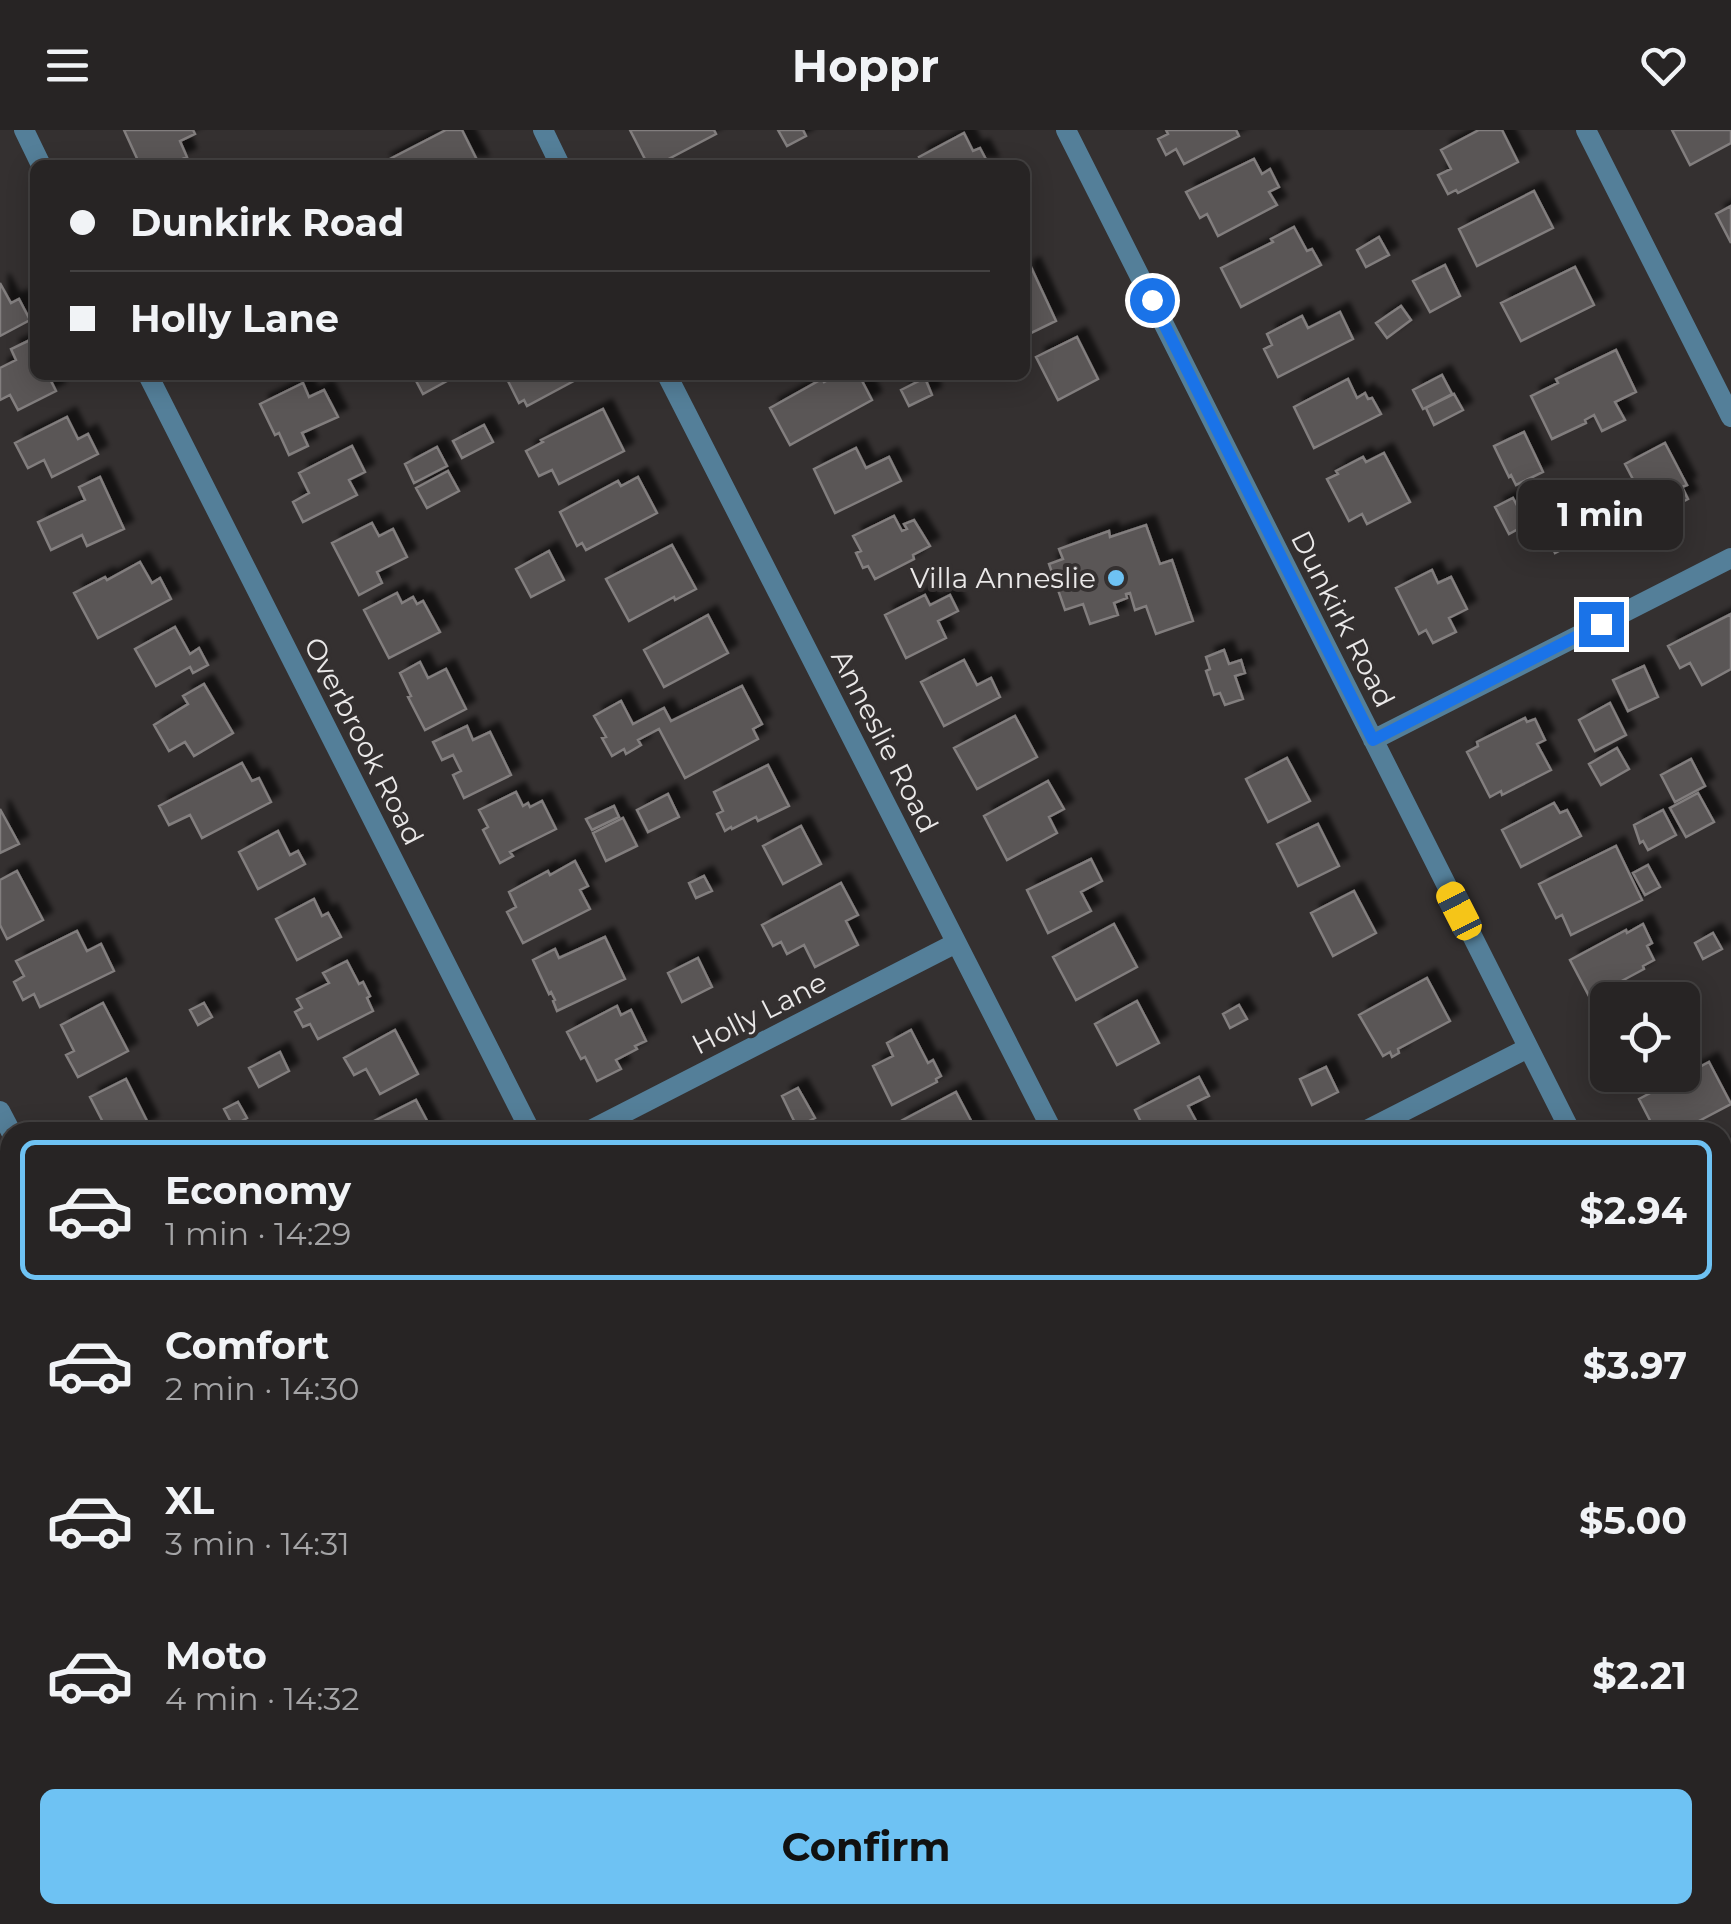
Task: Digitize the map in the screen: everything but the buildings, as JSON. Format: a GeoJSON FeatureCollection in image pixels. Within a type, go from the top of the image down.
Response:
{"type":"FeatureCollection","features":[{"type":"Feature","properties":{"kind":"street"},"geometry":{"type":"LineString","coordinates":[[24,130],[39,160]]}},
{"type":"Feature","properties":{"kind":"street"},"geometry":{"type":"LineString","coordinates":[[542,130],[557,160]]}},
{"type":"Feature","properties":{"kind":"street","name":"Dunkirk Road"},"geometry":{"type":"LineString","coordinates":[[1066,130],[1565,1122]]}},
{"type":"Feature","properties":{"kind":"street"},"geometry":{"type":"LineString","coordinates":[[1586,130],[1731,417]]}},
{"type":"Feature","properties":{"kind":"street","name":"Overbrook Road"},"geometry":{"type":"LineString","coordinates":[[151,380],[526,1122]]}},
{"type":"Feature","properties":{"kind":"street","name":"Anneslie Road"},"geometry":{"type":"LineString","coordinates":[[670,380],[1048,1122]]}},
{"type":"Feature","properties":{"kind":"street"},"geometry":{"type":"LineString","coordinates":[[1373,740],[1731,558]]}},
{"type":"Feature","properties":{"kind":"street","name":"Holly Lane"},"geometry":{"type":"LineString","coordinates":[[607,1122],[956,943]]}},
{"type":"Feature","properties":{"kind":"street"},"geometry":{"type":"LineString","coordinates":[[1383,1122],[1528,1048]]}},
{"type":"Feature","properties":{"kind":"place","name":"Villa Anneslie"},"geometry":{"type":"Point","coordinates":[1116,578]}},
{"type":"Feature","properties":{"kind":"route"},"geometry":{"type":"LineString","coordinates":[[1152,300],[1373,740],[1601,624]]}}]}
